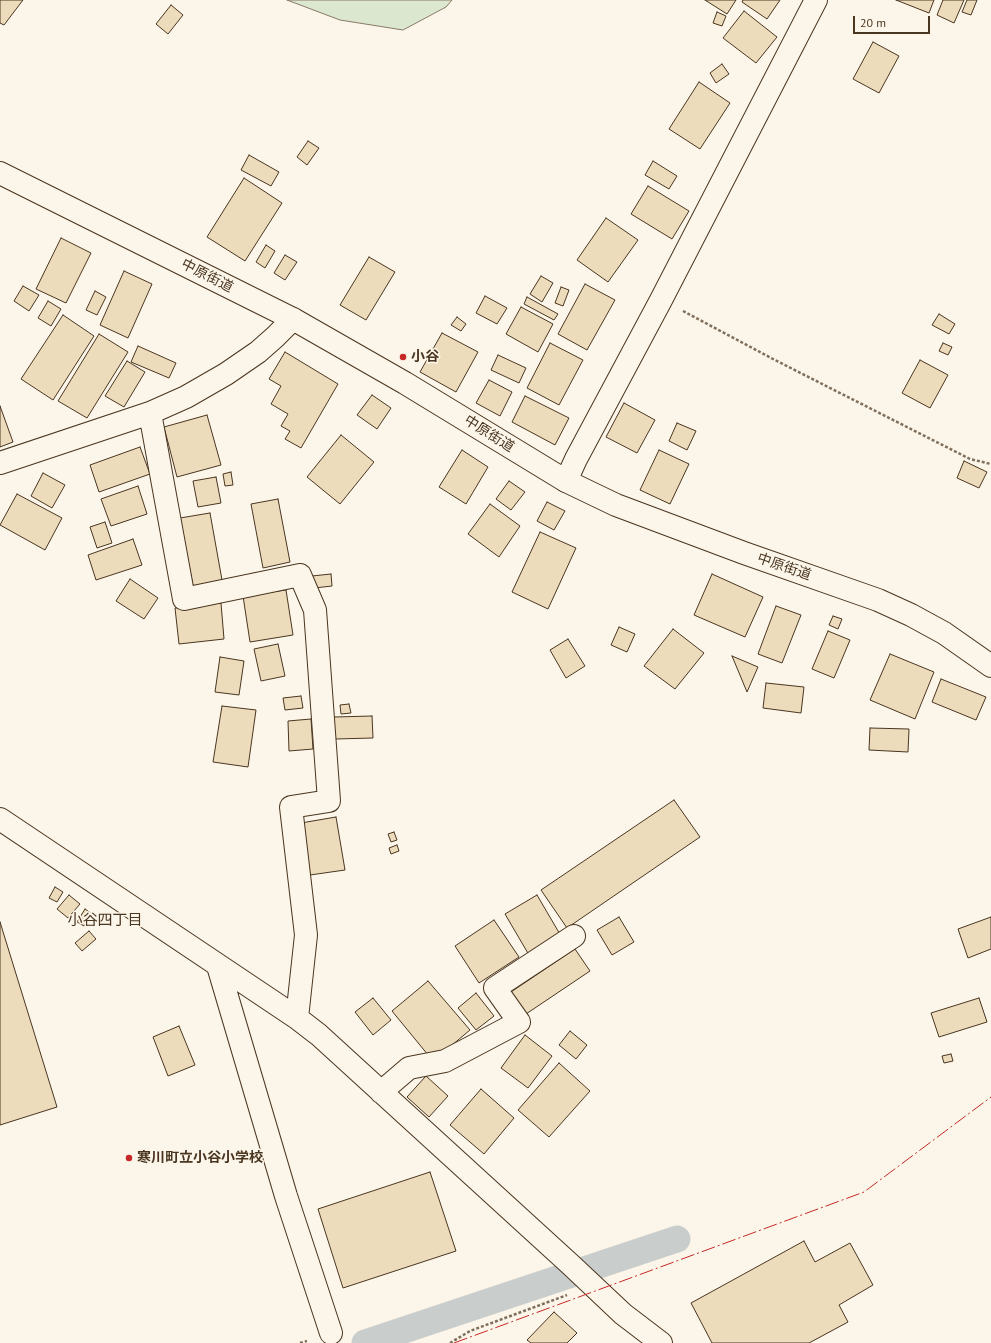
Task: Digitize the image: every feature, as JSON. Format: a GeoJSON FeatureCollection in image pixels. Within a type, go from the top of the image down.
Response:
{"type":"FeatureCollection","features":[{"type":"Feature","properties":{"kind":"street"},"geometry":{"type":"LineString","coordinates":[[566,481],[576,459],[661,300],[816,0]]}},
{"type":"Feature","properties":{"kind":"street","name":"中原街道"},"geometry":{"type":"LineString","coordinates":[[0,173],[293,319],[405,383],[566,481],[616,505],[744,553],[878,600],[944,633],[991,666]]}},
{"type":"Feature","properties":{"kind":"street"},"geometry":{"type":"LineString","coordinates":[[0,463],[150,413],[186,397],[226,374],[258,352],[293,319]]}},
{"type":"Feature","properties":{"kind":"street"},"geometry":{"type":"LineString","coordinates":[[150,413],[184,599],[300,575],[315,610],[329,801],[291,807],[306,935],[297,1018]]}},
{"type":"Feature","properties":{"kind":"street"},"geometry":{"type":"LineString","coordinates":[[0,818],[297,1018],[319,1035],[623,1314],[660,1343]]}},
{"type":"Feature","properties":{"kind":"street"},"geometry":{"type":"LineString","coordinates":[[381,1092],[409,1068],[445,1061],[519,1022],[495,988],[574,936]]}},
{"type":"Feature","properties":{"kind":"street"},"geometry":{"type":"LineString","coordinates":[[218,966],[286,1196],[331,1333]]}},
{"type":"Feature","properties":{"kind":"path"},"geometry":{"type":"LineString","coordinates":[[661,300],[772,359],[963,456],[991,464]]}},
{"type":"Feature","properties":{"kind":"path"},"geometry":{"type":"LineString","coordinates":[[450,1343],[470,1331],[583,1276]]}},
{"type":"Feature","properties":{"kind":"green space"},"geometry":{"type":"Polygon","coordinates":[[[287,0],[452,0],[446,7],[403,30],[340,20],[287,0]]]}},
{"type":"Feature","properties":{"kind":"building"},"geometry":{"type":"Polygon","coordinates":[[[0,0],[23,0],[4,25],[0,23],[0,0]]]}},
{"type":"Feature","properties":{"kind":"building"},"geometry":{"type":"Polygon","coordinates":[[[705,0],[736,0],[727,14],[705,0]]]}},
{"type":"Feature","properties":{"kind":"building"},"geometry":{"type":"Polygon","coordinates":[[[743,0],[780,0],[767,19],[742,2],[743,0]]]}},
{"type":"Feature","properties":{"kind":"building"},"geometry":{"type":"Polygon","coordinates":[[[896,0],[934,0],[929,13],[896,0]]]}},
{"type":"Feature","properties":{"kind":"building"},"geometry":{"type":"Polygon","coordinates":[[[943,0],[964,0],[954,23],[937,15],[943,0]]]}},
{"type":"Feature","properties":{"kind":"building"},"geometry":{"type":"Polygon","coordinates":[[[967,0],[977,0],[971,15],[962,12],[967,0]]]}},
{"type":"Feature","properties":{"kind":"building"},"geometry":{"type":"Polygon","coordinates":[[[171,5],[183,15],[168,34],[156,24],[171,5]]]}},
{"type":"Feature","properties":{"kind":"building"},"geometry":{"type":"Polygon","coordinates":[[[744,11],[777,37],[756,63],[723,38],[744,11]]]}},
{"type":"Feature","properties":{"kind":"building"},"geometry":{"type":"Polygon","coordinates":[[[717,12],[726,16],[722,26],[713,23],[717,12]]]}},
{"type":"Feature","properties":{"kind":"building"},"geometry":{"type":"Polygon","coordinates":[[[873,42],[899,56],[879,93],[853,79],[873,42]]]}},
{"type":"Feature","properties":{"kind":"building"},"geometry":{"type":"Polygon","coordinates":[[[722,64],[729,74],[716,83],[710,73],[722,64]]]}},
{"type":"Feature","properties":{"kind":"building"},"geometry":{"type":"Polygon","coordinates":[[[699,82],[730,103],[700,149],[669,129],[699,82]]]}},
{"type":"Feature","properties":{"kind":"building"},"geometry":{"type":"Polygon","coordinates":[[[308,141],[319,148],[307,165],[297,157],[308,141]]]}},
{"type":"Feature","properties":{"kind":"building"},"geometry":{"type":"Polygon","coordinates":[[[249,155],[279,172],[271,186],[241,170],[249,155]]]}},
{"type":"Feature","properties":{"kind":"building"},"geometry":{"type":"Polygon","coordinates":[[[653,161],[677,176],[669,189],[645,175],[653,161]]]}},
{"type":"Feature","properties":{"kind":"building"},"geometry":{"type":"Polygon","coordinates":[[[244,178],[282,203],[245,261],[207,237],[244,178]]]}},
{"type":"Feature","properties":{"kind":"building"},"geometry":{"type":"Polygon","coordinates":[[[648,186],[689,211],[672,239],[631,214],[648,186]]]}},
{"type":"Feature","properties":{"kind":"building"},"geometry":{"type":"Polygon","coordinates":[[[606,218],[638,240],[608,282],[577,260],[606,218]]]}},
{"type":"Feature","properties":{"kind":"building"},"geometry":{"type":"Polygon","coordinates":[[[61,238],[91,253],[66,303],[36,289],[61,238]]]}},
{"type":"Feature","properties":{"kind":"building"},"geometry":{"type":"Polygon","coordinates":[[[266,245],[275,251],[265,268],[256,262],[266,245]]]}},
{"type":"Feature","properties":{"kind":"building"},"geometry":{"type":"Polygon","coordinates":[[[285,255],[297,262],[285,280],[274,273],[285,255]]]}},
{"type":"Feature","properties":{"kind":"building"},"geometry":{"type":"Polygon","coordinates":[[[369,257],[395,272],[366,320],[340,305],[369,257]]]}},
{"type":"Feature","properties":{"kind":"building"},"geometry":{"type":"Polygon","coordinates":[[[124,271],[152,284],[128,338],[100,325],[124,271]]]}},
{"type":"Feature","properties":{"kind":"building"},"geometry":{"type":"Polygon","coordinates":[[[541,276],[553,283],[542,302],[530,294],[541,276]]]}},
{"type":"Feature","properties":{"kind":"building"},"geometry":{"type":"Polygon","coordinates":[[[585,284],[615,300],[587,350],[558,334],[585,284]]]}},
{"type":"Feature","properties":{"kind":"building"},"geometry":{"type":"Polygon","coordinates":[[[23,286],[39,295],[29,311],[14,301],[23,286]]]}},
{"type":"Feature","properties":{"kind":"building"},"geometry":{"type":"Polygon","coordinates":[[[561,287],[569,290],[563,306],[555,303],[561,287]]]}},
{"type":"Feature","properties":{"kind":"building"},"geometry":{"type":"Polygon","coordinates":[[[95,291],[106,297],[97,315],[86,310],[95,291]]]}},
{"type":"Feature","properties":{"kind":"building"},"geometry":{"type":"Polygon","coordinates":[[[485,296],[507,308],[497,324],[476,313],[485,296]]]}},
{"type":"Feature","properties":{"kind":"building"},"geometry":{"type":"Polygon","coordinates":[[[527,297],[558,314],[554,320],[524,304],[527,297]]]}},
{"type":"Feature","properties":{"kind":"building"},"geometry":{"type":"Polygon","coordinates":[[[48,301],[61,309],[51,326],[38,318],[48,301]]]}},
{"type":"Feature","properties":{"kind":"building"},"geometry":{"type":"Polygon","coordinates":[[[521,307],[553,324],[538,352],[506,334],[521,307]]]}},
{"type":"Feature","properties":{"kind":"building"},"geometry":{"type":"Polygon","coordinates":[[[939,314],[955,324],[949,334],[932,325],[939,314]]]}},
{"type":"Feature","properties":{"kind":"building"},"geometry":{"type":"Polygon","coordinates":[[[63,315],[94,336],[53,400],[21,379],[63,315]]]}},
{"type":"Feature","properties":{"kind":"building"},"geometry":{"type":"Polygon","coordinates":[[[457,317],[466,324],[461,331],[451,325],[457,317]]]}},
{"type":"Feature","properties":{"kind":"building"},"geometry":{"type":"Polygon","coordinates":[[[442,333],[478,352],[456,392],[420,372],[442,333]]]}},
{"type":"Feature","properties":{"kind":"building"},"geometry":{"type":"Polygon","coordinates":[[[99,334],[128,352],[87,418],[58,401],[99,334]]]}},
{"type":"Feature","properties":{"kind":"building"},"geometry":{"type":"Polygon","coordinates":[[[550,343],[583,360],[559,405],[527,388],[550,343]]]}},
{"type":"Feature","properties":{"kind":"building"},"geometry":{"type":"Polygon","coordinates":[[[943,343],[952,347],[948,355],[939,351],[943,343]]]}},
{"type":"Feature","properties":{"kind":"building"},"geometry":{"type":"Polygon","coordinates":[[[138,346],[176,363],[169,378],[131,362],[138,346]]]}},
{"type":"Feature","properties":{"kind":"building"},"geometry":{"type":"Polygon","coordinates":[[[285,352],[338,384],[301,448],[285,439],[290,431],[281,426],[288,414],[271,404],[281,386],[269,379],[285,352]]]}},
{"type":"Feature","properties":{"kind":"building"},"geometry":{"type":"Polygon","coordinates":[[[498,355],[526,368],[519,383],[491,370],[498,355]]]}},
{"type":"Feature","properties":{"kind":"building"},"geometry":{"type":"Polygon","coordinates":[[[920,360],[948,375],[930,408],[902,393],[920,360]]]}},
{"type":"Feature","properties":{"kind":"building"},"geometry":{"type":"Polygon","coordinates":[[[127,361],[145,372],[124,407],[105,396],[127,361]]]}},
{"type":"Feature","properties":{"kind":"building"},"geometry":{"type":"Polygon","coordinates":[[[489,380],[512,392],[500,416],[476,403],[489,380]]]}},
{"type":"Feature","properties":{"kind":"building"},"geometry":{"type":"Polygon","coordinates":[[[372,395],[391,408],[377,429],[357,415],[372,395]]]}},
{"type":"Feature","properties":{"kind":"building"},"geometry":{"type":"Polygon","coordinates":[[[525,396],[569,418],[555,445],[512,422],[525,396]]]}},
{"type":"Feature","properties":{"kind":"building"},"geometry":{"type":"Polygon","coordinates":[[[624,403],[655,420],[637,453],[606,437],[624,403]]]}},
{"type":"Feature","properties":{"kind":"building"},"geometry":{"type":"Polygon","coordinates":[[[0,406],[13,442],[0,447],[0,406]]]}},
{"type":"Feature","properties":{"kind":"building"},"geometry":{"type":"Polygon","coordinates":[[[207,415],[221,465],[177,477],[164,427],[207,415]]]}},
{"type":"Feature","properties":{"kind":"building"},"geometry":{"type":"Polygon","coordinates":[[[677,423],[696,431],[687,450],[669,441],[677,423]]]}},
{"type":"Feature","properties":{"kind":"building"},"geometry":{"type":"Polygon","coordinates":[[[341,435],[374,462],[340,504],[307,477],[341,435]]]}},
{"type":"Feature","properties":{"kind":"building"},"geometry":{"type":"Polygon","coordinates":[[[140,447],[150,474],[99,492],[90,465],[140,447]]]}},
{"type":"Feature","properties":{"kind":"building"},"geometry":{"type":"Polygon","coordinates":[[[462,450],[488,467],[466,504],[439,487],[462,450]]]}},
{"type":"Feature","properties":{"kind":"building"},"geometry":{"type":"Polygon","coordinates":[[[659,450],[689,464],[670,504],[640,490],[659,450]]]}},
{"type":"Feature","properties":{"kind":"building"},"geometry":{"type":"Polygon","coordinates":[[[964,461],[987,472],[979,488],[957,478],[964,461]]]}},
{"type":"Feature","properties":{"kind":"building"},"geometry":{"type":"Polygon","coordinates":[[[231,472],[233,485],[225,486],[223,474],[231,472]]]}},
{"type":"Feature","properties":{"kind":"building"},"geometry":{"type":"Polygon","coordinates":[[[43,473],[65,485],[52,508],[31,496],[43,473]]]}},
{"type":"Feature","properties":{"kind":"building"},"geometry":{"type":"Polygon","coordinates":[[[216,477],[221,503],[198,507],[193,481],[216,477]]]}},
{"type":"Feature","properties":{"kind":"building"},"geometry":{"type":"Polygon","coordinates":[[[509,481],[525,492],[511,510],[496,499],[509,481]]]}},
{"type":"Feature","properties":{"kind":"building"},"geometry":{"type":"Polygon","coordinates":[[[138,486],[147,514],[111,526],[101,499],[138,486]]]}},
{"type":"Feature","properties":{"kind":"building"},"geometry":{"type":"Polygon","coordinates":[[[17,494],[62,518],[45,550],[0,525],[17,494]]]}},
{"type":"Feature","properties":{"kind":"building"},"geometry":{"type":"Polygon","coordinates":[[[278,499],[290,562],[263,568],[251,504],[278,499]]]}},
{"type":"Feature","properties":{"kind":"building"},"geometry":{"type":"Polygon","coordinates":[[[547,502],[565,511],[554,530],[537,521],[547,502]]]}},
{"type":"Feature","properties":{"kind":"building"},"geometry":{"type":"Polygon","coordinates":[[[490,504],[520,526],[499,557],[468,534],[490,504]]]}},
{"type":"Feature","properties":{"kind":"building"},"geometry":{"type":"Polygon","coordinates":[[[210,513],[222,580],[193,586],[180,518],[210,513]]]}},
{"type":"Feature","properties":{"kind":"building"},"geometry":{"type":"Polygon","coordinates":[[[105,522],[112,543],[97,548],[90,527],[105,522]]]}},
{"type":"Feature","properties":{"kind":"building"},"geometry":{"type":"Polygon","coordinates":[[[540,532],[576,548],[548,609],[512,592],[540,532]]]}},
{"type":"Feature","properties":{"kind":"building"},"geometry":{"type":"Polygon","coordinates":[[[133,539],[142,565],[96,580],[88,555],[133,539]]]}},
{"type":"Feature","properties":{"kind":"building"},"geometry":{"type":"Polygon","coordinates":[[[331,574],[332,586],[314,588],[312,576],[331,574]]]}},
{"type":"Feature","properties":{"kind":"building"},"geometry":{"type":"Polygon","coordinates":[[[712,574],[763,597],[745,637],[694,615],[712,574]]]}},
{"type":"Feature","properties":{"kind":"building"},"geometry":{"type":"Polygon","coordinates":[[[130,579],[158,598],[144,619],[116,601],[130,579]]]}},
{"type":"Feature","properties":{"kind":"building"},"geometry":{"type":"Polygon","coordinates":[[[286,590],[293,635],[250,642],[243,596],[286,590]]]}},
{"type":"Feature","properties":{"kind":"building"},"geometry":{"type":"Polygon","coordinates":[[[221,603],[224,639],[179,644],[175,608],[221,603]]]}},
{"type":"Feature","properties":{"kind":"building"},"geometry":{"type":"Polygon","coordinates":[[[776,606],[801,615],[782,663],[758,654],[776,606]]]}},
{"type":"Feature","properties":{"kind":"building"},"geometry":{"type":"Polygon","coordinates":[[[833,616],[842,619],[838,629],[829,625],[833,616]]]}},
{"type":"Feature","properties":{"kind":"building"},"geometry":{"type":"Polygon","coordinates":[[[619,627],[635,634],[627,652],[611,645],[619,627]]]}},
{"type":"Feature","properties":{"kind":"building"},"geometry":{"type":"Polygon","coordinates":[[[673,629],[704,653],[675,689],[644,666],[673,629]]]}},
{"type":"Feature","properties":{"kind":"building"},"geometry":{"type":"Polygon","coordinates":[[[828,631],[850,640],[834,678],[812,669],[828,631]]]}},
{"type":"Feature","properties":{"kind":"building"},"geometry":{"type":"Polygon","coordinates":[[[568,639],[585,666],[566,678],[550,650],[568,639]]]}},
{"type":"Feature","properties":{"kind":"building"},"geometry":{"type":"Polygon","coordinates":[[[278,644],[285,676],[261,681],[254,649],[278,644]]]}},
{"type":"Feature","properties":{"kind":"building"},"geometry":{"type":"Polygon","coordinates":[[[890,654],[934,672],[915,719],[870,700],[890,654]]]}},
{"type":"Feature","properties":{"kind":"building"},"geometry":{"type":"Polygon","coordinates":[[[732,656],[758,667],[747,692],[732,656]]]}},
{"type":"Feature","properties":{"kind":"building"},"geometry":{"type":"Polygon","coordinates":[[[220,657],[244,661],[239,695],[215,692],[220,657]]]}},
{"type":"Feature","properties":{"kind":"building"},"geometry":{"type":"Polygon","coordinates":[[[941,679],[986,697],[976,720],[932,702],[941,679]]]}},
{"type":"Feature","properties":{"kind":"building"},"geometry":{"type":"Polygon","coordinates":[[[766,683],[804,687],[801,713],[763,708],[766,683]]]}},
{"type":"Feature","properties":{"kind":"building"},"geometry":{"type":"Polygon","coordinates":[[[301,696],[303,708],[285,710],[283,698],[301,696]]]}},
{"type":"Feature","properties":{"kind":"building"},"geometry":{"type":"Polygon","coordinates":[[[349,704],[351,713],[341,714],[340,705],[349,704]]]}},
{"type":"Feature","properties":{"kind":"building"},"geometry":{"type":"Polygon","coordinates":[[[222,706],[256,710],[248,767],[213,762],[222,706]]]}},
{"type":"Feature","properties":{"kind":"building"},"geometry":{"type":"Polygon","coordinates":[[[372,716],[373,738],[335,739],[334,717],[372,716]]]}},
{"type":"Feature","properties":{"kind":"building"},"geometry":{"type":"Polygon","coordinates":[[[311,719],[313,749],[289,751],[288,721],[311,719]]]}},
{"type":"Feature","properties":{"kind":"building"},"geometry":{"type":"Polygon","coordinates":[[[870,728],[909,729],[908,752],[869,750],[870,728]]]}},
{"type":"Feature","properties":{"kind":"building"},"geometry":{"type":"Polygon","coordinates":[[[674,800],[700,837],[567,928],[541,890],[674,800]]]}},
{"type":"Feature","properties":{"kind":"building"},"geometry":{"type":"Polygon","coordinates":[[[336,817],[345,870],[310,875],[301,823],[336,817]]]}},
{"type":"Feature","properties":{"kind":"building"},"geometry":{"type":"Polygon","coordinates":[[[394,832],[397,840],[391,842],[388,834],[394,832]]]}},
{"type":"Feature","properties":{"kind":"building"},"geometry":{"type":"Polygon","coordinates":[[[397,845],[399,851],[391,854],[389,848],[397,845]]]}},
{"type":"Feature","properties":{"kind":"building"},"geometry":{"type":"Polygon","coordinates":[[[55,887],[63,892],[57,902],[49,898],[55,887]]]}},
{"type":"Feature","properties":{"kind":"building"},"geometry":{"type":"Polygon","coordinates":[[[69,895],[80,904],[68,918],[57,909],[69,895]]]}},
{"type":"Feature","properties":{"kind":"building"},"geometry":{"type":"Polygon","coordinates":[[[537,895],[561,936],[529,955],[505,914],[537,895]]]}},
{"type":"Feature","properties":{"kind":"building"},"geometry":{"type":"Polygon","coordinates":[[[85,909],[92,914],[84,926],[77,922],[85,909]]]}},
{"type":"Feature","properties":{"kind":"building"},"geometry":{"type":"Polygon","coordinates":[[[619,917],[634,942],[612,955],[597,930],[619,917]]]}},
{"type":"Feature","properties":{"kind":"building"},"geometry":{"type":"Polygon","coordinates":[[[991,917],[991,949],[968,958],[958,929],[991,917]]]}},
{"type":"Feature","properties":{"kind":"building"},"geometry":{"type":"Polygon","coordinates":[[[494,920],[519,957],[479,983],[455,946],[494,920]]]}},
{"type":"Feature","properties":{"kind":"building"},"geometry":{"type":"Polygon","coordinates":[[[0,922],[57,1107],[0,1125],[0,922]]]}},
{"type":"Feature","properties":{"kind":"building"},"geometry":{"type":"Polygon","coordinates":[[[89,931],[96,939],[82,951],[75,943],[89,931]]]}},
{"type":"Feature","properties":{"kind":"building"},"geometry":{"type":"Polygon","coordinates":[[[575,949],[590,971],[526,1014],[511,992],[575,949]]]}},
{"type":"Feature","properties":{"kind":"building"},"geometry":{"type":"Polygon","coordinates":[[[428,981],[470,1030],[433,1061],[392,1011],[428,981]]]}},
{"type":"Feature","properties":{"kind":"building"},"geometry":{"type":"Polygon","coordinates":[[[476,993],[494,1016],[476,1030],[458,1008],[476,993]]]}},
{"type":"Feature","properties":{"kind":"building"},"geometry":{"type":"Polygon","coordinates":[[[373,998],[391,1020],[373,1035],[355,1012],[373,998]]]}},
{"type":"Feature","properties":{"kind":"building"},"geometry":{"type":"Polygon","coordinates":[[[979,998],[987,1022],[939,1037],[931,1013],[979,998]]]}},
{"type":"Feature","properties":{"kind":"building"},"geometry":{"type":"Polygon","coordinates":[[[179,1026],[195,1065],[168,1076],[153,1037],[179,1026]]]}},
{"type":"Feature","properties":{"kind":"building"},"geometry":{"type":"Polygon","coordinates":[[[570,1031],[587,1045],[576,1059],[559,1045],[570,1031]]]}},
{"type":"Feature","properties":{"kind":"building"},"geometry":{"type":"Polygon","coordinates":[[[525,1035],[552,1056],[528,1088],[501,1068],[525,1035]]]}},
{"type":"Feature","properties":{"kind":"building"},"geometry":{"type":"Polygon","coordinates":[[[951,1054],[953,1061],[944,1063],[942,1056],[951,1054]]]}},
{"type":"Feature","properties":{"kind":"building"},"geometry":{"type":"Polygon","coordinates":[[[559,1063],[590,1091],[549,1137],[518,1110],[559,1063]]]}},
{"type":"Feature","properties":{"kind":"building"},"geometry":{"type":"Polygon","coordinates":[[[426,1076],[448,1096],[429,1117],[407,1097],[426,1076]]]}},
{"type":"Feature","properties":{"kind":"building"},"geometry":{"type":"Polygon","coordinates":[[[481,1089],[514,1118],[484,1154],[450,1125],[481,1089]]]}},
{"type":"Feature","properties":{"kind":"building"},"geometry":{"type":"Polygon","coordinates":[[[430,1172],[456,1251],[343,1288],[318,1209],[430,1172]]]}},
{"type":"Feature","properties":{"kind":"building"},"geometry":{"type":"Polygon","coordinates":[[[804,1241],[815,1262],[850,1243],[873,1285],[839,1305],[848,1322],[809,1343],[712,1343],[691,1303],[804,1241]]]}},
{"type":"Feature","properties":{"kind":"building"},"geometry":{"type":"Polygon","coordinates":[[[554,1312],[577,1333],[567,1343],[531,1343],[527,1340],[554,1312]]]}},
{"type":"Feature","properties":{"kind":"waterway"},"geometry":{"type":"LineString","coordinates":[[365,1343],[677,1239]]}},
{"type":"Feature","properties":{"kind":"power"},"geometry":{"type":"LineString","coordinates":[[454,1343],[864,1192],[991,1097]]}},
{"type":"Feature","properties":{"kind":"place","name":"小谷"},"geometry":{"type":"Point","coordinates":[403,357]}},
{"type":"Feature","properties":{"kind":"place","name":"寒川町立小谷小学校"},"geometry":{"type":"Point","coordinates":[129,1158]}},
{"type":"Feature","properties":{"kind":"district","name":"小谷四丁目"},"geometry":{"type":"Point","coordinates":[105,921]}}]}
